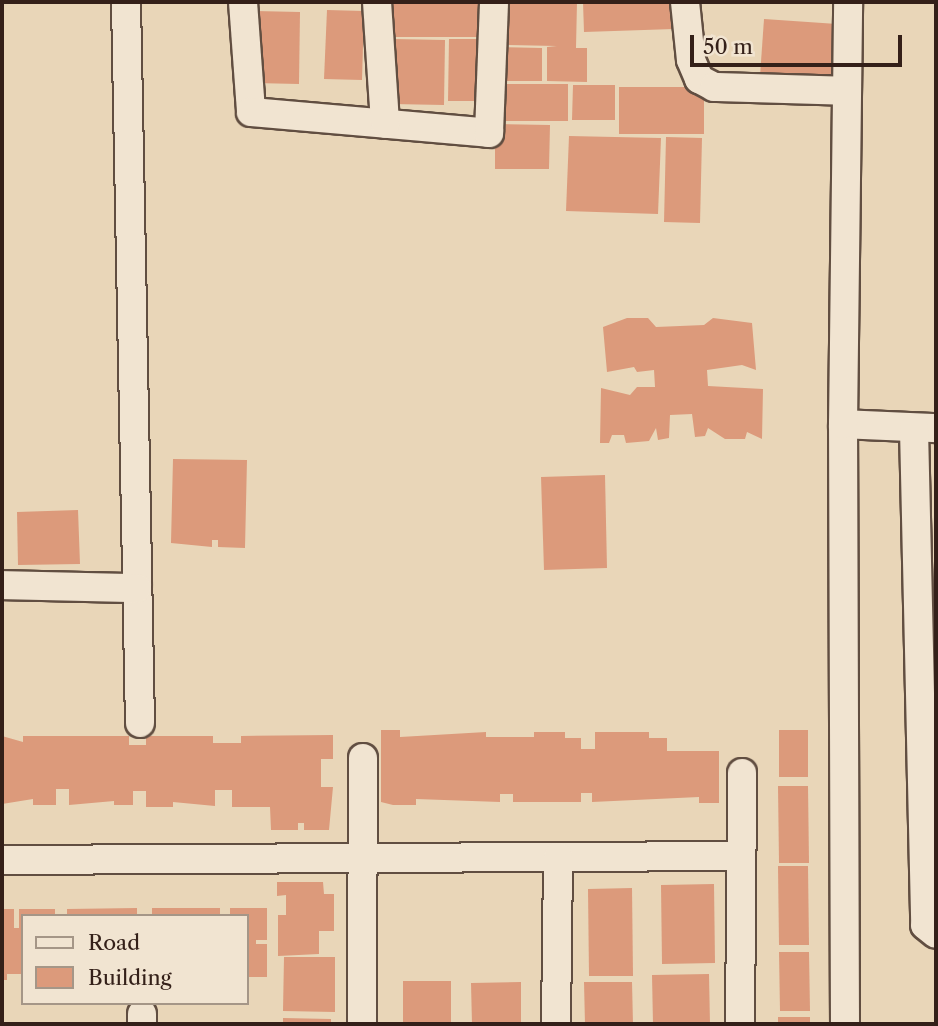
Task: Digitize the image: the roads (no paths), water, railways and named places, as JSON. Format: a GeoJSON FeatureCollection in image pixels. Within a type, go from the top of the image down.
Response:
{"type":"FeatureCollection","features":[{"type":"Feature","properties":{"kind":"street"},"geometry":{"type":"LineString","coordinates":[[126,2],[140,723]]}},
{"type":"Feature","properties":{"kind":"street"},"geometry":{"type":"LineString","coordinates":[[243,2],[251,112],[489,133],[494,2]]}},
{"type":"Feature","properties":{"kind":"street"},"geometry":{"type":"LineString","coordinates":[[377,2],[386,124]]}},
{"type":"Feature","properties":{"kind":"street"},"geometry":{"type":"LineString","coordinates":[[685,2],[691,60],[699,79],[714,87],[847,91]]}},
{"type":"Feature","properties":{"kind":"street"},"geometry":{"type":"LineString","coordinates":[[845,1024],[843,424],[848,2]]}},
{"type":"Feature","properties":{"kind":"street"},"geometry":{"type":"LineString","coordinates":[[843,424],[925,428],[925,925],[936,934]]}},
{"type":"Feature","properties":{"kind":"street"},"geometry":{"type":"LineString","coordinates":[[2,585],[136,587]]}},
{"type":"Feature","properties":{"kind":"street"},"geometry":{"type":"LineString","coordinates":[[362,1024],[363,758]]}},
{"type":"Feature","properties":{"kind":"street"},"geometry":{"type":"LineString","coordinates":[[740,1024],[741,773]]}},
{"type":"Feature","properties":{"kind":"street"},"geometry":{"type":"LineString","coordinates":[[2,860],[741,856]]}},
{"type":"Feature","properties":{"kind":"street"},"geometry":{"type":"LineString","coordinates":[[556,1024],[558,858]]}}]}
